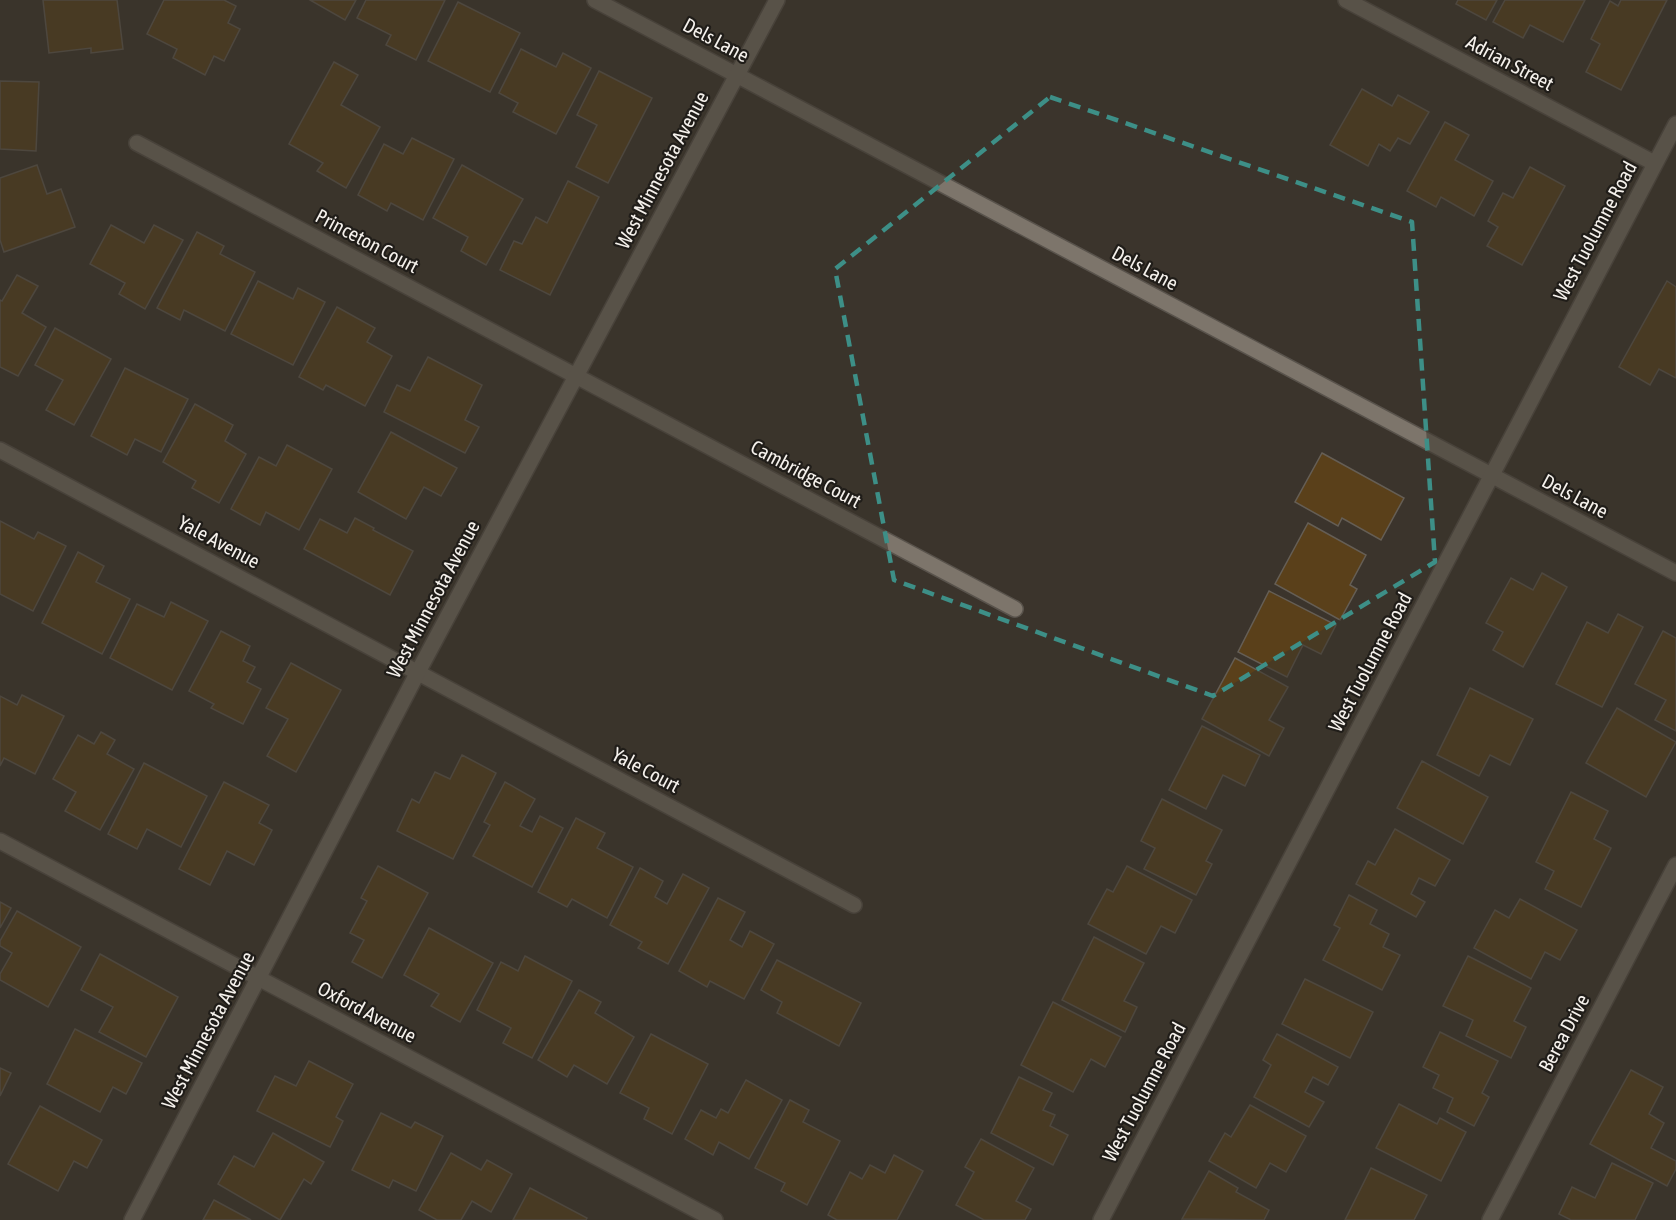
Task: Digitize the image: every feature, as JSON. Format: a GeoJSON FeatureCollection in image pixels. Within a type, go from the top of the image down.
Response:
{"type":"FeatureCollection","features":[{"type":"Feature","properties":{"kind":"street","name":"Dels Lane"},"geometry":{"type":"LineString","coordinates":[[595,0],[1676,573]]}},
{"type":"Feature","properties":{"kind":"street","name":"West Minnesota Avenue"},"geometry":{"type":"LineString","coordinates":[[132,1220],[418,672],[777,0]]}},
{"type":"Feature","properties":{"kind":"street","name":"Adrian Street"},"geometry":{"type":"LineString","coordinates":[[1346,0],[1654,163]]}},
{"type":"Feature","properties":{"kind":"street","name":"West Tuolumne Road"},"geometry":{"type":"LineString","coordinates":[[1101,1220],[1676,124]]}},
{"type":"Feature","properties":{"kind":"street","name":"Princeton Court"},"geometry":{"type":"LineString","coordinates":[[137,143],[577,376]]}},
{"type":"Feature","properties":{"kind":"street","name":"Cambridge Court"},"geometry":{"type":"LineString","coordinates":[[577,376],[1015,609]]}},
{"type":"Feature","properties":{"kind":"street","name":"Yale Avenue"},"geometry":{"type":"LineString","coordinates":[[0,450],[418,672]]}},
{"type":"Feature","properties":{"kind":"street","name":"Yale Court"},"geometry":{"type":"LineString","coordinates":[[418,672],[854,905]]}},
{"type":"Feature","properties":{"kind":"street","name":"Oxford Avenue"},"geometry":{"type":"LineString","coordinates":[[0,841],[715,1220]]}},
{"type":"Feature","properties":{"kind":"street","name":"Berea Drive"},"geometry":{"type":"LineString","coordinates":[[1490,1220],[1676,866]]}},
{"type":"Feature","properties":{"kind":"highlighted area"},"geometry":{"type":"Polygon","coordinates":[[[1050,97],[1412,222],[1435,562],[1213,696],[894,580],[835,269],[1050,97]]]}},
{"type":"Feature","properties":{"kind":"building"},"geometry":{"type":"Polygon","coordinates":[[[43,0],[117,0],[123,49],[91,53],[91,48],[49,53],[43,0]]]}},
{"type":"Feature","properties":{"kind":"building"},"geometry":{"type":"Polygon","coordinates":[[[164,0],[224,0],[236,6],[228,23],[240,29],[224,61],[214,56],[205,75],[173,58],[177,49],[147,34],[164,0]]]}},
{"type":"Feature","properties":{"kind":"building"},"geometry":{"type":"Polygon","coordinates":[[[310,0],[356,0],[345,20],[310,0]]]}},
{"type":"Feature","properties":{"kind":"building"},"geometry":{"type":"Polygon","coordinates":[[[366,0],[445,0],[416,60],[386,45],[391,35],[357,18],[366,0]]]}},
{"type":"Feature","properties":{"kind":"building"},"geometry":{"type":"Polygon","coordinates":[[[1458,0],[1497,0],[1486,20],[1456,4],[1458,0]]]}},
{"type":"Feature","properties":{"kind":"building"},"geometry":{"type":"Polygon","coordinates":[[[1505,0],[1585,0],[1563,42],[1530,25],[1523,38],[1493,22],[1505,0]]]}},
{"type":"Feature","properties":{"kind":"building"},"geometry":{"type":"Polygon","coordinates":[[[1621,0],[1667,0],[1621,90],[1586,72],[1600,44],[1591,39],[1610,1],[1618,6],[1621,0]]]}},
{"type":"Feature","properties":{"kind":"building"},"geometry":{"type":"Polygon","coordinates":[[[458,2],[520,33],[490,92],[428,61],[458,2]]]}},
{"type":"Feature","properties":{"kind":"building"},"geometry":{"type":"Polygon","coordinates":[[[521,49],[556,67],[563,53],[591,68],[556,134],[513,112],[518,103],[499,93],[521,49]]]}},
{"type":"Feature","properties":{"kind":"building"},"geometry":{"type":"Polygon","coordinates":[[[334,62],[358,75],[341,105],[380,127],[346,188],[317,171],[323,163],[289,144],[334,62]]]}},
{"type":"Feature","properties":{"kind":"building"},"geometry":{"type":"Polygon","coordinates":[[[599,71],[652,98],[608,183],[576,167],[597,125],[577,115],[599,71]]]}},
{"type":"Feature","properties":{"kind":"building"},"geometry":{"type":"Polygon","coordinates":[[[0,81],[39,82],[36,151],[0,149],[0,81]]]}},
{"type":"Feature","properties":{"kind":"building"},"geometry":{"type":"Polygon","coordinates":[[[1362,89],[1392,106],[1398,95],[1429,112],[1410,144],[1398,138],[1390,151],[1379,144],[1368,166],[1330,145],[1362,89]]]}},
{"type":"Feature","properties":{"kind":"building"},"geometry":{"type":"Polygon","coordinates":[[[1445,122],[1469,135],[1455,160],[1493,181],[1474,216],[1441,197],[1436,207],[1407,191],[1445,122]]]}},
{"type":"Feature","properties":{"kind":"building"},"geometry":{"type":"Polygon","coordinates":[[[412,138],[454,159],[423,220],[391,203],[387,211],[358,195],[384,144],[403,154],[412,138]]]}},
{"type":"Feature","properties":{"kind":"building"},"geometry":{"type":"Polygon","coordinates":[[[37,165],[47,194],[61,189],[75,227],[4,252],[0,240],[0,178],[37,165]]]}},
{"type":"Feature","properties":{"kind":"building"},"geometry":{"type":"Polygon","coordinates":[[[462,165],[523,199],[486,265],[461,251],[468,237],[433,218],[462,165]]]}},
{"type":"Feature","properties":{"kind":"building"},"geometry":{"type":"Polygon","coordinates":[[[1530,167],[1565,186],[1522,265],[1487,246],[1498,227],[1488,221],[1503,193],[1513,198],[1530,167]]]}},
{"type":"Feature","properties":{"kind":"building"},"geometry":{"type":"Polygon","coordinates":[[[568,181],[599,197],[550,295],[500,270],[514,241],[522,244],[536,217],[547,223],[568,181]]]}},
{"type":"Feature","properties":{"kind":"building"},"geometry":{"type":"Polygon","coordinates":[[[111,225],[144,243],[154,225],[183,240],[145,309],[119,294],[125,283],[90,264],[111,225]]]}},
{"type":"Feature","properties":{"kind":"building"},"geometry":{"type":"Polygon","coordinates":[[[197,232],[224,246],[220,254],[255,272],[225,331],[184,310],[180,320],[157,308],[197,232]]]}},
{"type":"Feature","properties":{"kind":"building"},"geometry":{"type":"Polygon","coordinates":[[[17,275],[38,286],[22,313],[46,327],[18,376],[0,367],[0,300],[2,301],[17,275]]]}},
{"type":"Feature","properties":{"kind":"building"},"geometry":{"type":"Polygon","coordinates":[[[258,281],[293,299],[298,288],[325,302],[293,365],[231,334],[258,281]]]}},
{"type":"Feature","properties":{"kind":"building"},"geometry":{"type":"Polygon","coordinates":[[[1667,281],[1676,287],[1676,378],[1659,369],[1650,385],[1619,367],[1667,281]]]}},
{"type":"Feature","properties":{"kind":"building"},"geometry":{"type":"Polygon","coordinates":[[[337,307],[375,328],[367,342],[392,356],[365,406],[326,385],[323,390],[299,377],[337,307]]]}},
{"type":"Feature","properties":{"kind":"building"},"geometry":{"type":"Polygon","coordinates":[[[55,328],[111,359],[74,425],[46,410],[63,380],[35,365],[55,328]]]}},
{"type":"Feature","properties":{"kind":"building"},"geometry":{"type":"Polygon","coordinates":[[[428,357],[482,385],[465,420],[479,427],[465,453],[384,412],[397,385],[410,391],[428,357]]]}},
{"type":"Feature","properties":{"kind":"building"},"geometry":{"type":"Polygon","coordinates":[[[125,368],[188,399],[161,452],[135,439],[127,455],[91,436],[125,368]]]}},
{"type":"Feature","properties":{"kind":"building"},"geometry":{"type":"Polygon","coordinates":[[[195,404],[233,425],[225,441],[246,454],[219,503],[192,488],[196,481],[163,462],[195,404]]]}},
{"type":"Feature","properties":{"kind":"building"},"geometry":{"type":"Polygon","coordinates":[[[391,432],[457,468],[441,496],[424,487],[406,519],[358,492],[391,432]]]}},
{"type":"Feature","properties":{"kind":"building"},"geometry":{"type":"Polygon","coordinates":[[[287,445],[332,469],[299,530],[266,512],[260,525],[231,509],[259,457],[276,466],[287,445]]]}},
{"type":"Feature","properties":{"kind":"building"},"geometry":{"type":"Polygon","coordinates":[[[1322,453],[1404,498],[1381,540],[1342,518],[1338,526],[1295,502],[1322,453]]]}},
{"type":"Feature","properties":{"kind":"building"},"geometry":{"type":"Polygon","coordinates":[[[355,518],[413,551],[390,595],[304,549],[320,519],[347,533],[355,518]]]}},
{"type":"Feature","properties":{"kind":"building"},"geometry":{"type":"Polygon","coordinates":[[[0,521],[34,539],[38,532],[66,546],[33,611],[0,594],[0,521]]]}},
{"type":"Feature","properties":{"kind":"building"},"geometry":{"type":"Polygon","coordinates":[[[1308,523],[1366,555],[1350,585],[1357,589],[1340,620],[1275,584],[1308,523]]]}},
{"type":"Feature","properties":{"kind":"building"},"geometry":{"type":"Polygon","coordinates":[[[78,552],[104,566],[96,582],[130,599],[102,654],[42,623],[78,552]]]}},
{"type":"Feature","properties":{"kind":"building"},"geometry":{"type":"Polygon","coordinates":[[[1542,573],[1567,587],[1523,667],[1493,650],[1503,632],[1486,623],[1511,578],[1533,590],[1542,573]]]}},
{"type":"Feature","properties":{"kind":"building"},"geometry":{"type":"Polygon","coordinates":[[[1269,591],[1336,625],[1321,654],[1303,645],[1287,677],[1238,652],[1269,591]]]}},
{"type":"Feature","properties":{"kind":"building"},"geometry":{"type":"Polygon","coordinates":[[[171,602],[208,621],[172,690],[110,658],[137,604],[164,617],[171,602]]]}},
{"type":"Feature","properties":{"kind":"building"},"geometry":{"type":"Polygon","coordinates":[[[1618,614],[1643,627],[1602,707],[1556,684],[1587,622],[1608,633],[1618,614]]]}},
{"type":"Feature","properties":{"kind":"building"},"geometry":{"type":"Polygon","coordinates":[[[221,631],[250,646],[243,661],[255,667],[247,682],[261,689],[243,724],[211,708],[214,704],[189,691],[221,631]]]}},
{"type":"Feature","properties":{"kind":"building"},"geometry":{"type":"Polygon","coordinates":[[[1663,631],[1676,638],[1676,731],[1655,720],[1666,700],[1635,684],[1663,631]]]}},
{"type":"Feature","properties":{"kind":"building"},"geometry":{"type":"Polygon","coordinates":[[[1235,658],[1288,687],[1269,720],[1284,728],[1269,756],[1202,719],[1235,658]]]}},
{"type":"Feature","properties":{"kind":"building"},"geometry":{"type":"Polygon","coordinates":[[[291,663],[341,690],[296,772],[267,756],[288,719],[266,708],[291,663]]]}},
{"type":"Feature","properties":{"kind":"building"},"geometry":{"type":"Polygon","coordinates":[[[1470,688],[1533,719],[1510,765],[1490,755],[1479,776],[1437,755],[1470,688]]]}},
{"type":"Feature","properties":{"kind":"building"},"geometry":{"type":"Polygon","coordinates":[[[22,695],[64,716],[35,774],[4,758],[0,766],[0,696],[17,705],[22,695]]]}},
{"type":"Feature","properties":{"kind":"building"},"geometry":{"type":"Polygon","coordinates":[[[1617,708],[1676,742],[1646,797],[1586,763],[1617,708]]]}},
{"type":"Feature","properties":{"kind":"building"},"geometry":{"type":"Polygon","coordinates":[[[1202,726],[1260,755],[1245,786],[1223,775],[1206,809],[1169,790],[1202,726]]]}},
{"type":"Feature","properties":{"kind":"building"},"geometry":{"type":"Polygon","coordinates":[[[101,732],[115,740],[107,754],[134,769],[100,830],[65,811],[76,792],[53,779],[78,735],[94,744],[101,732]]]}},
{"type":"Feature","properties":{"kind":"building"},"geometry":{"type":"Polygon","coordinates":[[[462,755],[496,773],[453,859],[397,831],[412,799],[419,803],[435,772],[450,779],[462,755]]]}},
{"type":"Feature","properties":{"kind":"building"},"geometry":{"type":"Polygon","coordinates":[[[1422,761],[1488,797],[1463,844],[1397,808],[1422,761]]]}},
{"type":"Feature","properties":{"kind":"building"},"geometry":{"type":"Polygon","coordinates":[[[144,763],[207,796],[181,847],[147,829],[137,849],[108,834],[144,763]]]}},
{"type":"Feature","properties":{"kind":"building"},"geometry":{"type":"Polygon","coordinates":[[[224,782],[269,805],[259,823],[272,830],[254,865],[227,851],[210,885],[179,869],[224,782]]]}},
{"type":"Feature","properties":{"kind":"building"},"geometry":{"type":"Polygon","coordinates":[[[505,782],[535,799],[520,826],[532,832],[540,816],[563,828],[532,887],[473,856],[490,825],[484,822],[505,782]]]}},
{"type":"Feature","properties":{"kind":"building"},"geometry":{"type":"Polygon","coordinates":[[[1571,792],[1608,811],[1594,839],[1611,848],[1581,907],[1545,889],[1554,871],[1536,862],[1571,792]]]}},
{"type":"Feature","properties":{"kind":"building"},"geometry":{"type":"Polygon","coordinates":[[[1162,799],[1222,830],[1206,861],[1212,864],[1196,895],[1144,869],[1155,848],[1141,841],[1162,799]]]}},
{"type":"Feature","properties":{"kind":"building"},"geometry":{"type":"Polygon","coordinates":[[[576,818],[605,833],[597,848],[633,867],[607,918],[572,899],[567,907],[538,892],[576,818]]]}},
{"type":"Feature","properties":{"kind":"building"},"geometry":{"type":"Polygon","coordinates":[[[1395,829],[1450,860],[1435,886],[1419,878],[1411,894],[1425,902],[1416,917],[1356,884],[1368,861],[1375,865],[1395,829]]]}},
{"type":"Feature","properties":{"kind":"building"},"geometry":{"type":"Polygon","coordinates":[[[378,866],[428,893],[382,978],[352,962],[364,940],[350,933],[367,901],[361,898],[378,866]]]}},
{"type":"Feature","properties":{"kind":"building"},"geometry":{"type":"Polygon","coordinates":[[[1127,866],[1192,900],[1175,933],[1161,926],[1146,954],[1088,924],[1107,889],[1113,892],[1127,866]]]}},
{"type":"Feature","properties":{"kind":"building"},"geometry":{"type":"Polygon","coordinates":[[[640,868],[663,881],[655,897],[667,904],[683,874],[709,888],[668,964],[638,948],[642,942],[610,925],[640,868]]]}},
{"type":"Feature","properties":{"kind":"building"},"geometry":{"type":"Polygon","coordinates":[[[1349,895],[1377,910],[1370,924],[1389,934],[1383,947],[1400,955],[1382,990],[1323,960],[1340,928],[1334,925],[1349,895]]]}},
{"type":"Feature","properties":{"kind":"building"},"geometry":{"type":"Polygon","coordinates":[[[718,898],[745,912],[730,940],[742,947],[750,931],[774,944],[744,999],[710,981],[707,987],[679,971],[718,898]]]}},
{"type":"Feature","properties":{"kind":"building"},"geometry":{"type":"Polygon","coordinates":[[[1520,899],[1577,930],[1560,960],[1545,952],[1531,979],[1474,948],[1495,910],[1509,918],[1520,899]]]}},
{"type":"Feature","properties":{"kind":"building"},"geometry":{"type":"Polygon","coordinates":[[[0,902],[11,908],[0,928],[0,902]]]}},
{"type":"Feature","properties":{"kind":"building"},"geometry":{"type":"Polygon","coordinates":[[[17,911],[81,947],[48,1007],[0,980],[0,974],[12,953],[0,946],[0,941],[17,911]]]}},
{"type":"Feature","properties":{"kind":"building"},"geometry":{"type":"Polygon","coordinates":[[[429,928],[493,963],[460,1022],[431,1006],[439,994],[404,975],[429,928]]]}},
{"type":"Feature","properties":{"kind":"building"},"geometry":{"type":"Polygon","coordinates":[[[1094,937],[1144,963],[1124,1001],[1137,1007],[1125,1032],[1062,1000],[1094,937]]]}},
{"type":"Feature","properties":{"kind":"building"},"geometry":{"type":"Polygon","coordinates":[[[100,954],[178,997],[146,1057],[99,1032],[113,1007],[81,990],[100,954]]]}},
{"type":"Feature","properties":{"kind":"building"},"geometry":{"type":"Polygon","coordinates":[[[525,956],[572,981],[532,1058],[503,1043],[511,1028],[477,1010],[501,962],[518,971],[525,956]]]}},
{"type":"Feature","properties":{"kind":"building"},"geometry":{"type":"Polygon","coordinates":[[[1468,956],[1531,988],[1514,1021],[1526,1027],[1511,1058],[1466,1036],[1473,1020],[1443,1006],[1468,956]]]}},
{"type":"Feature","properties":{"kind":"building"},"geometry":{"type":"Polygon","coordinates":[[[777,960],[861,1003],[839,1046],[777,1013],[782,1002],[761,990],[777,960]]]}},
{"type":"Feature","properties":{"kind":"building"},"geometry":{"type":"Polygon","coordinates":[[[1305,979],[1373,1012],[1350,1058],[1282,1024],[1305,979]]]}},
{"type":"Feature","properties":{"kind":"building"},"geometry":{"type":"Polygon","coordinates":[[[579,990],[601,1002],[595,1013],[634,1037],[607,1084],[574,1065],[567,1077],[538,1060],[579,990]]]}},
{"type":"Feature","properties":{"kind":"building"},"geometry":{"type":"Polygon","coordinates":[[[1053,1002],[1121,1037],[1105,1067],[1091,1059],[1073,1092],[1021,1065],[1053,1002]]]}},
{"type":"Feature","properties":{"kind":"building"},"geometry":{"type":"Polygon","coordinates":[[[75,1029],[142,1063],[126,1094],[113,1087],[100,1112],[47,1084],[75,1029]]]}},
{"type":"Feature","properties":{"kind":"building"},"geometry":{"type":"Polygon","coordinates":[[[1440,1032],[1498,1061],[1482,1093],[1489,1097],[1474,1126],[1447,1112],[1453,1098],[1433,1088],[1439,1075],[1423,1067],[1440,1032]]]}},
{"type":"Feature","properties":{"kind":"building"},"geometry":{"type":"Polygon","coordinates":[[[651,1034],[708,1064],[672,1134],[644,1119],[649,1108],[620,1093],[651,1034]]]}},
{"type":"Feature","properties":{"kind":"building"},"geometry":{"type":"Polygon","coordinates":[[[1277,1034],[1338,1067],[1328,1085],[1313,1077],[1305,1092],[1324,1102],[1309,1127],[1254,1097],[1271,1065],[1263,1060],[1277,1034]]]}},
{"type":"Feature","properties":{"kind":"building"},"geometry":{"type":"Polygon","coordinates":[[[309,1061],[353,1084],[336,1117],[343,1121],[330,1147],[257,1111],[275,1076],[296,1086],[309,1061]]]}},
{"type":"Feature","properties":{"kind":"building"},"geometry":{"type":"Polygon","coordinates":[[[0,1068],[11,1073],[0,1096],[0,1068]]]}},
{"type":"Feature","properties":{"kind":"building"},"geometry":{"type":"Polygon","coordinates":[[[1631,1070],[1663,1087],[1649,1114],[1664,1123],[1651,1148],[1676,1161],[1676,1169],[1667,1186],[1590,1144],[1631,1070]]]}},
{"type":"Feature","properties":{"kind":"building"},"geometry":{"type":"Polygon","coordinates":[[[1019,1077],[1052,1093],[1043,1110],[1055,1115],[1050,1126],[1068,1135],[1053,1165],[991,1133],[1019,1077]]]}},
{"type":"Feature","properties":{"kind":"building"},"geometry":{"type":"Polygon","coordinates":[[[746,1080],[782,1100],[749,1159],[719,1142],[713,1155],[685,1139],[701,1110],[716,1118],[721,1109],[728,1113],[746,1080]]]}},
{"type":"Feature","properties":{"kind":"building"},"geometry":{"type":"Polygon","coordinates":[[[790,1100],[809,1110],[803,1122],[840,1141],[807,1205],[781,1191],[785,1183],[755,1168],[790,1100]]]}},
{"type":"Feature","properties":{"kind":"building"},"geometry":{"type":"Polygon","coordinates":[[[1399,1104],[1437,1124],[1440,1118],[1466,1132],[1441,1181],[1376,1148],[1399,1104]]]}},
{"type":"Feature","properties":{"kind":"building"},"geometry":{"type":"Polygon","coordinates":[[[1250,1105],[1306,1136],[1286,1172],[1270,1163],[1256,1188],[1209,1161],[1225,1133],[1231,1137],[1250,1105]]]}},
{"type":"Feature","properties":{"kind":"building"},"geometry":{"type":"Polygon","coordinates":[[[40,1106],[102,1140],[87,1168],[74,1161],[58,1191],[8,1164],[40,1106]]]}},
{"type":"Feature","properties":{"kind":"building"},"geometry":{"type":"Polygon","coordinates":[[[381,1113],[411,1128],[415,1122],[443,1136],[416,1191],[393,1180],[389,1188],[352,1170],[381,1113]]]}},
{"type":"Feature","properties":{"kind":"building"},"geometry":{"type":"Polygon","coordinates":[[[273,1133],[324,1162],[311,1184],[304,1179],[280,1220],[218,1184],[234,1156],[254,1167],[273,1133]]]}},
{"type":"Feature","properties":{"kind":"building"},"geometry":{"type":"Polygon","coordinates":[[[981,1139],[1034,1168],[1016,1201],[1031,1209],[1025,1220],[984,1220],[956,1205],[974,1172],[965,1167],[981,1139]]]}},
{"type":"Feature","properties":{"kind":"building"},"geometry":{"type":"Polygon","coordinates":[[[451,1153],[481,1170],[487,1160],[512,1174],[491,1212],[472,1201],[461,1220],[437,1220],[419,1210],[451,1153]]]}},
{"type":"Feature","properties":{"kind":"building"},"geometry":{"type":"Polygon","coordinates":[[[894,1155],[923,1171],[897,1220],[837,1220],[828,1215],[850,1172],[862,1179],[870,1165],[885,1173],[894,1155]]]}},
{"type":"Feature","properties":{"kind":"building"},"geometry":{"type":"Polygon","coordinates":[[[1612,1163],[1653,1183],[1635,1220],[1571,1220],[1559,1214],[1572,1187],[1595,1198],[1612,1163]]]}},
{"type":"Feature","properties":{"kind":"building"},"geometry":{"type":"Polygon","coordinates":[[[1371,1168],[1427,1195],[1414,1220],[1345,1220],[1371,1168]]]}},
{"type":"Feature","properties":{"kind":"building"},"geometry":{"type":"Polygon","coordinates":[[[1209,1171],[1238,1188],[1236,1192],[1269,1210],[1264,1220],[1182,1219],[1209,1171]]]}},
{"type":"Feature","properties":{"kind":"building"},"geometry":{"type":"Polygon","coordinates":[[[530,1188],[587,1218],[586,1220],[513,1220],[530,1188]]]}},
{"type":"Feature","properties":{"kind":"building"},"geometry":{"type":"Polygon","coordinates":[[[214,1200],[251,1220],[203,1220],[214,1200]]]}}]}
